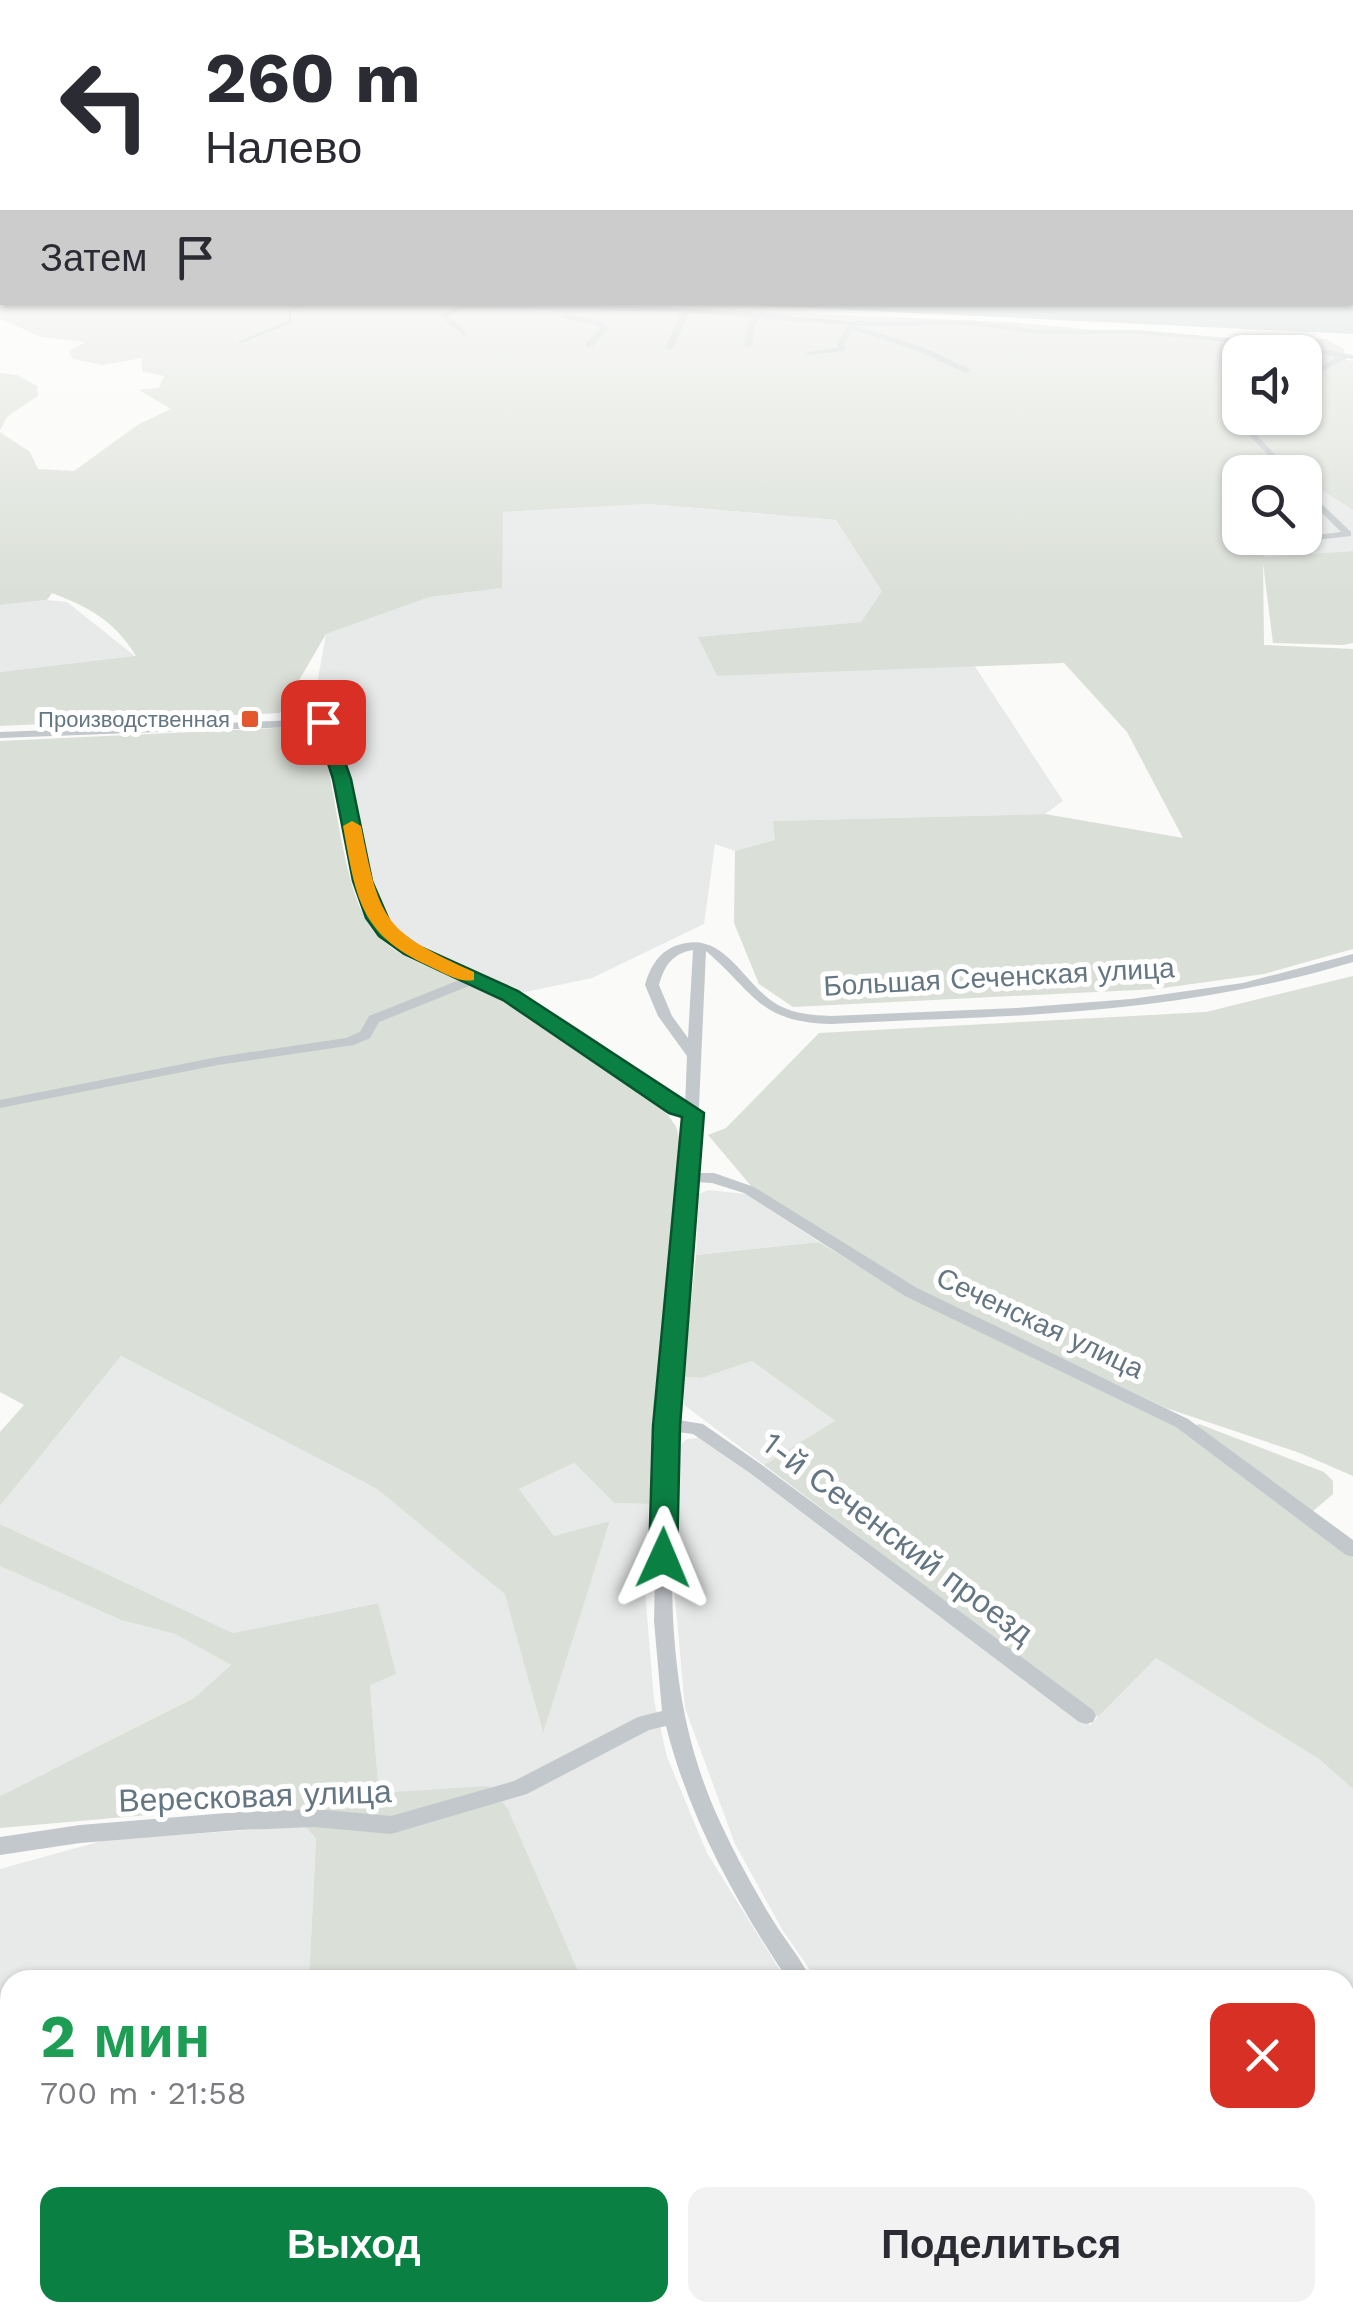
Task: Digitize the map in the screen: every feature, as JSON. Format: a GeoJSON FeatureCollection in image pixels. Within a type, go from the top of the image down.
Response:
{"type":"FeatureCollection","features":[{"type":"Feature","properties":{"kind":"street"},"geometry":{"type":"LineString","coordinates":[[1254,435],[1272,455]]}},
{"type":"Feature","properties":{"kind":"street"},"geometry":{"type":"LineString","coordinates":[[1322,507],[1348,534],[1322,537]]}},
{"type":"Feature","properties":{"kind":"street"},"geometry":{"type":"LineString","coordinates":[[0,734],[323,722],[342,779],[362,881],[376,918],[411,950],[532,1008],[677,1109],[693,1113]]}},
{"type":"Feature","properties":{"kind":"street"},"geometry":{"type":"LineString","coordinates":[[692,1053],[665,1016],[652,985],[658,964],[670,953],[700,945],[692,1053],[693,1113],[666,1426],[662,1590],[673,1717],[722,1846],[770,1937],[793,1970]]}},
{"type":"Feature","properties":{"kind":"street","name":"Большая Сеченская улица"},"geometry":{"type":"LineString","coordinates":[[700,945],[718,954],[742,986],[768,1006],[812,1018],[1037,1010],[1201,996],[1285,980],[1353,958]]}},
{"type":"Feature","properties":{"kind":"street"},"geometry":{"type":"LineString","coordinates":[[0,1104],[218,1061],[349,1042],[365,1035],[374,1019],[475,979]]}},
{"type":"Feature","properties":{"kind":"street","name":"Сеченская улица"},"geometry":{"type":"LineString","coordinates":[[688,1177],[714,1178],[749,1190],[910,1292],[1182,1423],[1353,1550]]}},
{"type":"Feature","properties":{"kind":"street","name":"1-й Сеченский проезд"},"geometry":{"type":"LineString","coordinates":[[666,1426],[697,1428],[1086,1716]]}},
{"type":"Feature","properties":{"kind":"street","name":"Вересковая улица"},"geometry":{"type":"LineString","coordinates":[[0,1846],[80,1834],[239,1822],[314,1818],[391,1825],[520,1788],[645,1723],[673,1717]]}},
{"type":"Feature","properties":{"kind":"shaded area"},"geometry":{"type":"Polygon","coordinates":[[[0,377],[21,377],[37,386],[38,396],[8,416],[0,430],[0,377]]]}},
{"type":"Feature","properties":{"kind":"shaded area"},"geometry":{"type":"Polygon","coordinates":[[[163,377],[1222,377],[1222,435],[1322,435],[1322,377],[1353,377],[1353,510],[1322,490],[1322,455],[1222,455],[1222,555],[1264,557],[1353,551],[1353,643],[1343,645],[1273,643],[1263,563],[1264,645],[1353,649],[1353,949],[1264,974],[1156,989],[793,1007],[759,984],[734,923],[735,851],[775,840],[773,821],[1045,814],[1183,838],[1127,732],[1064,663],[717,676],[698,637],[861,622],[882,591],[836,520],[648,504],[503,512],[502,588],[430,597],[326,634],[280,713],[0,726],[0,672],[136,656],[119,633],[100,617],[52,593],[47,600],[0,605],[0,432],[30,452],[38,469],[74,471],[139,424],[171,409],[139,390],[159,388],[163,377]]]}},
{"type":"Feature","properties":{"kind":"shaded area"},"geometry":{"type":"Polygon","coordinates":[[[1322,490],[1353,510],[1353,551],[1322,553],[1322,490]]]}},
{"type":"Feature","properties":{"kind":"shaded area"},"geometry":{"type":"Polygon","coordinates":[[[648,504],[836,520],[883,591],[861,622],[699,637],[717,676],[974,665],[1063,801],[1045,814],[773,821],[776,840],[735,851],[715,844],[704,924],[592,978],[511,995],[411,950],[376,918],[316,689],[326,634],[430,597],[501,588],[502,512],[648,504]]]}},
{"type":"Feature","properties":{"kind":"shaded area"},"geometry":{"type":"Polygon","coordinates":[[[67,602],[136,657],[0,672],[0,605],[67,602]]]}},
{"type":"Feature","properties":{"kind":"shaded area"},"geometry":{"type":"Polygon","coordinates":[[[298,727],[321,737],[355,895],[376,934],[413,960],[485,988],[559,1030],[644,1092],[678,1132],[680,1149],[649,1504],[614,1503],[574,1463],[519,1489],[554,1536],[610,1521],[543,1733],[505,1594],[377,1489],[121,1356],[0,1506],[0,1432],[24,1405],[0,1392],[0,741],[298,727]]]}},
{"type":"Feature","properties":{"kind":"shaded area"},"geometry":{"type":"Polygon","coordinates":[[[1353,976],[1353,1476],[1300,1453],[1166,1408],[916,1289],[752,1187],[708,1135],[726,1128],[819,1033],[1206,1012],[1353,976]]]}},
{"type":"Feature","properties":{"kind":"shaded area"},"geometry":{"type":"Polygon","coordinates":[[[708,1190],[746,1194],[819,1242],[696,1255],[699,1194],[708,1190]]]}},
{"type":"Feature","properties":{"kind":"shaded area"},"geometry":{"type":"Polygon","coordinates":[[[819,1242],[911,1298],[1177,1426],[1353,1558],[1353,1789],[1319,1759],[1156,1658],[1098,1717],[764,1465],[835,1421],[752,1361],[702,1378],[683,1377],[696,1255],[819,1242]]]}},
{"type":"Feature","properties":{"kind":"shaded area"},"geometry":{"type":"Polygon","coordinates":[[[121,1356],[377,1489],[506,1594],[542,1730],[610,1522],[554,1536],[519,1489],[574,1463],[614,1503],[649,1504],[645,1591],[654,1700],[667,1757],[707,1853],[780,1970],[578,1970],[508,1809],[379,1794],[370,1685],[377,1603],[233,1633],[0,1524],[0,1506],[121,1356]]]}},
{"type":"Feature","properties":{"kind":"shaded area"},"geometry":{"type":"Polygon","coordinates":[[[752,1361],[836,1422],[764,1465],[684,1405],[683,1377],[702,1378],[752,1361]]]}},
{"type":"Feature","properties":{"kind":"shaded area"},"geometry":{"type":"Polygon","coordinates":[[[1199,1424],[1324,1472],[1333,1481],[1333,1494],[1312,1512],[1195,1426],[1199,1424]]]}},
{"type":"Feature","properties":{"kind":"shaded area"},"geometry":{"type":"Polygon","coordinates":[[[699,1438],[751,1470],[1090,1725],[1156,1658],[1319,1759],[1353,1789],[1353,1970],[810,1970],[783,1931],[735,1844],[685,1708],[674,1586],[678,1447],[687,1439],[699,1438]]]}},
{"type":"Feature","properties":{"kind":"shaded area"},"geometry":{"type":"Polygon","coordinates":[[[0,1524],[233,1633],[378,1603],[396,1674],[370,1685],[379,1793],[489,1786],[508,1809],[578,1970],[309,1970],[316,1838],[284,1803],[0,1828],[0,1796],[194,1698],[231,1665],[175,1634],[121,1620],[0,1566],[0,1524]]]}},
{"type":"Feature","properties":{"kind":"shaded area"},"geometry":{"type":"Polygon","coordinates":[[[0,1566],[121,1620],[175,1634],[231,1665],[194,1698],[0,1796],[0,1566]]]}},
{"type":"Feature","properties":{"kind":"shaded area"},"geometry":{"type":"Polygon","coordinates":[[[305,1826],[316,1837],[309,1970],[0,1970],[0,1869],[105,1840],[305,1826]]]}},
{"type":"Feature","properties":{"kind":"slow traffic"},"geometry":{"type":"LineString","coordinates":[[352,826],[362,881],[376,918],[386,932],[411,950],[467,976]]}},
{"type":"Feature","properties":{"kind":"place","name":"Производственная"},"geometry":{"type":"Point","coordinates":[250,719]}},
{"type":"Feature","properties":{"kind":"route"},"geometry":{"type":"LineString","coordinates":[[323,722],[342,779],[362,881],[376,918],[386,932],[411,950],[511,995],[677,1109],[693,1113],[666,1426],[663,1558]]}}]}
